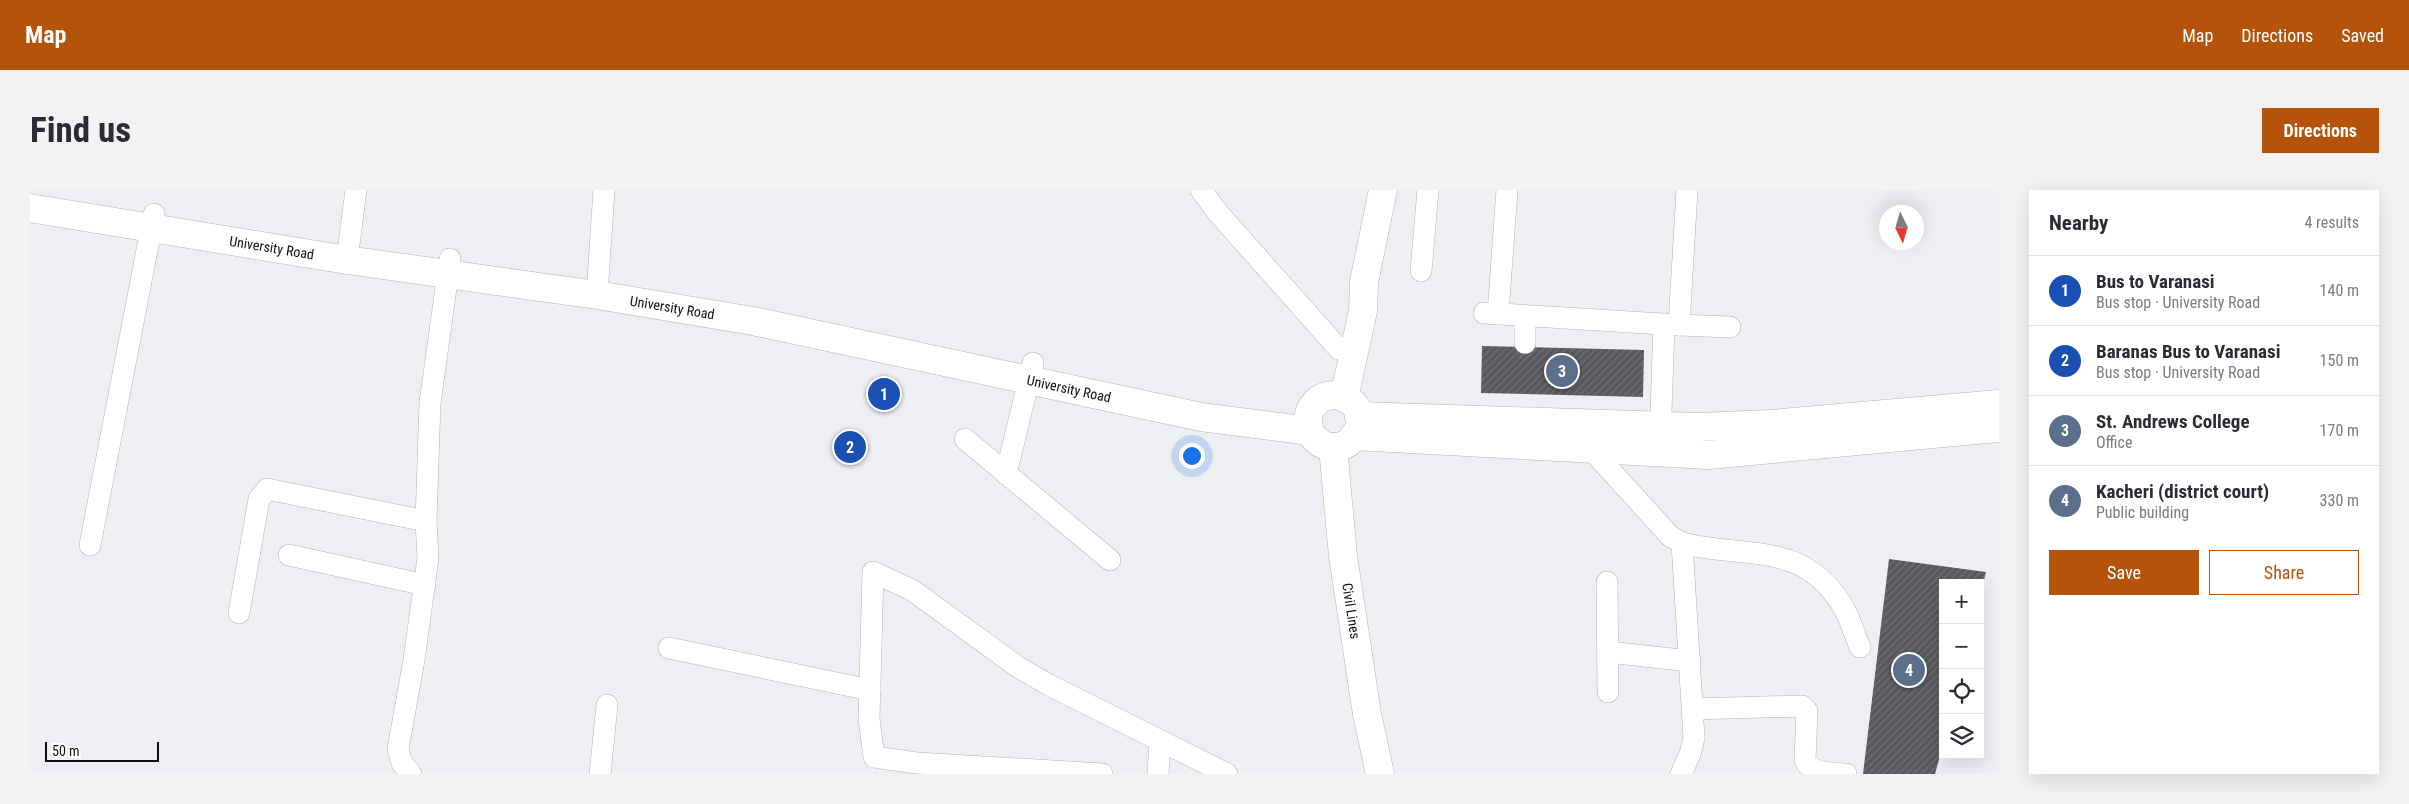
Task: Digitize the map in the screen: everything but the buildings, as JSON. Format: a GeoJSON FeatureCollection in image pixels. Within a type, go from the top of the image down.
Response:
{"type":"FeatureCollection","features":[{"type":"Feature","properties":{"kind":"main road"},"geometry":{"type":"LineString","coordinates":[[1334,420],[1362,311],[1364,282],[1383,190]]}},
{"type":"Feature","properties":{"kind":"main road","name":"University Road"},"geometry":{"type":"LineString","coordinates":[[30,194],[153,220],[348,252],[597,287],[753,321],[1031,372],[1201,417],[1334,420]]}},
{"type":"Feature","properties":{"kind":"main road","name":"University Road"},"geometry":{"type":"LineString","coordinates":[[30,208],[153,220]]}},
{"type":"Feature","properties":{"kind":"main road"},"geometry":{"type":"LineString","coordinates":[[1334,420],[1339,349],[1346,318],[1364,282]]}},
{"type":"Feature","properties":{"kind":"main road"},"geometry":{"type":"LineString","coordinates":[[1334,420],[1590,448],[1771,424],[1999,404]]}},
{"type":"Feature","properties":{"kind":"main road"},"geometry":{"type":"LineString","coordinates":[[1334,420],[1660,440],[1708,455],[1999,428]]}},
{"type":"Feature","properties":{"kind":"main road","name":"Civil Lines"},"geometry":{"type":"LineString","coordinates":[[1334,420],[1342,556],[1368,714],[1380,774]]}},
{"type":"Feature","properties":{"kind":"street"},"geometry":{"type":"LineString","coordinates":[[348,252],[356,190]]}},
{"type":"Feature","properties":{"kind":"street"},"geometry":{"type":"LineString","coordinates":[[597,287],[604,190]]}},
{"type":"Feature","properties":{"kind":"street"},"geometry":{"type":"LineString","coordinates":[[1201,190],[1218,213],[1339,349]]}},
{"type":"Feature","properties":{"kind":"street"},"geometry":{"type":"LineString","coordinates":[[1421,271],[1428,190]]}},
{"type":"Feature","properties":{"kind":"street"},"geometry":{"type":"LineString","coordinates":[[1506,190],[1491,313],[1730,327]]}},
{"type":"Feature","properties":{"kind":"street"},"geometry":{"type":"LineString","coordinates":[[1660,440],[1687,190]]}},
{"type":"Feature","properties":{"kind":"street"},"geometry":{"type":"LineString","coordinates":[[90,545],[153,220]]}},
{"type":"Feature","properties":{"kind":"street"},"geometry":{"type":"LineString","coordinates":[[411,774],[402,763],[398,750],[414,660],[428,558],[426,521],[430,403],[449,267]]}},
{"type":"Feature","properties":{"kind":"street"},"geometry":{"type":"LineString","coordinates":[[1525,316],[1525,343]]}},
{"type":"Feature","properties":{"kind":"street"},"geometry":{"type":"LineString","coordinates":[[1006,474],[1031,372]]}},
{"type":"Feature","properties":{"kind":"street"},"geometry":{"type":"LineString","coordinates":[[965,439],[1110,560]]}},
{"type":"Feature","properties":{"kind":"street"},"geometry":{"type":"LineString","coordinates":[[1590,448],[1670,536],[1682,544],[1784,558],[1802,566],[1819,577],[1842,605],[1860,647]]}},
{"type":"Feature","properties":{"kind":"street"},"geometry":{"type":"LineString","coordinates":[[239,613],[259,499],[267,489],[426,521]]}},
{"type":"Feature","properties":{"kind":"street"},"geometry":{"type":"LineString","coordinates":[[1681,774],[1690,754],[1694,738],[1682,544]]}},
{"type":"Feature","properties":{"kind":"street"},"geometry":{"type":"LineString","coordinates":[[289,555],[425,584]]}},
{"type":"Feature","properties":{"kind":"street"},"geometry":{"type":"LineString","coordinates":[[1102,774],[917,763],[874,757],[868,719],[873,572],[912,590],[1018,667],[1048,686],[1227,774]]}},
{"type":"Feature","properties":{"kind":"street"},"geometry":{"type":"LineString","coordinates":[[1607,582],[1608,692]]}},
{"type":"Feature","properties":{"kind":"street"},"geometry":{"type":"LineString","coordinates":[[669,648],[870,690]]}},
{"type":"Feature","properties":{"kind":"street"},"geometry":{"type":"LineString","coordinates":[[1608,652],[1690,661]]}},
{"type":"Feature","properties":{"kind":"street"},"geometry":{"type":"LineString","coordinates":[[600,774],[607,706]]}},
{"type":"Feature","properties":{"kind":"street"},"geometry":{"type":"LineString","coordinates":[[1693,709],[1802,706],[1807,711],[1805,760],[1808,768],[1813,772],[1846,774]]}},
{"type":"Feature","properties":{"kind":"street"},"geometry":{"type":"LineString","coordinates":[[1158,774],[1160,741]]}},
{"type":"Feature","properties":{"kind":"place","name":"St. Andrews College"},"geometry":{"type":"Point","coordinates":[1562,371]}},
{"type":"Feature","properties":{"kind":"place","name":"Bus to Varanasi"},"geometry":{"type":"Point","coordinates":[884,394]}},
{"type":"Feature","properties":{"kind":"place","name":"Baranas Bus to Varanasi"},"geometry":{"type":"Point","coordinates":[850,447]}},
{"type":"Feature","properties":{"kind":"place","name":"Kacheri (district court)"},"geometry":{"type":"Point","coordinates":[1909,670]}}]}
